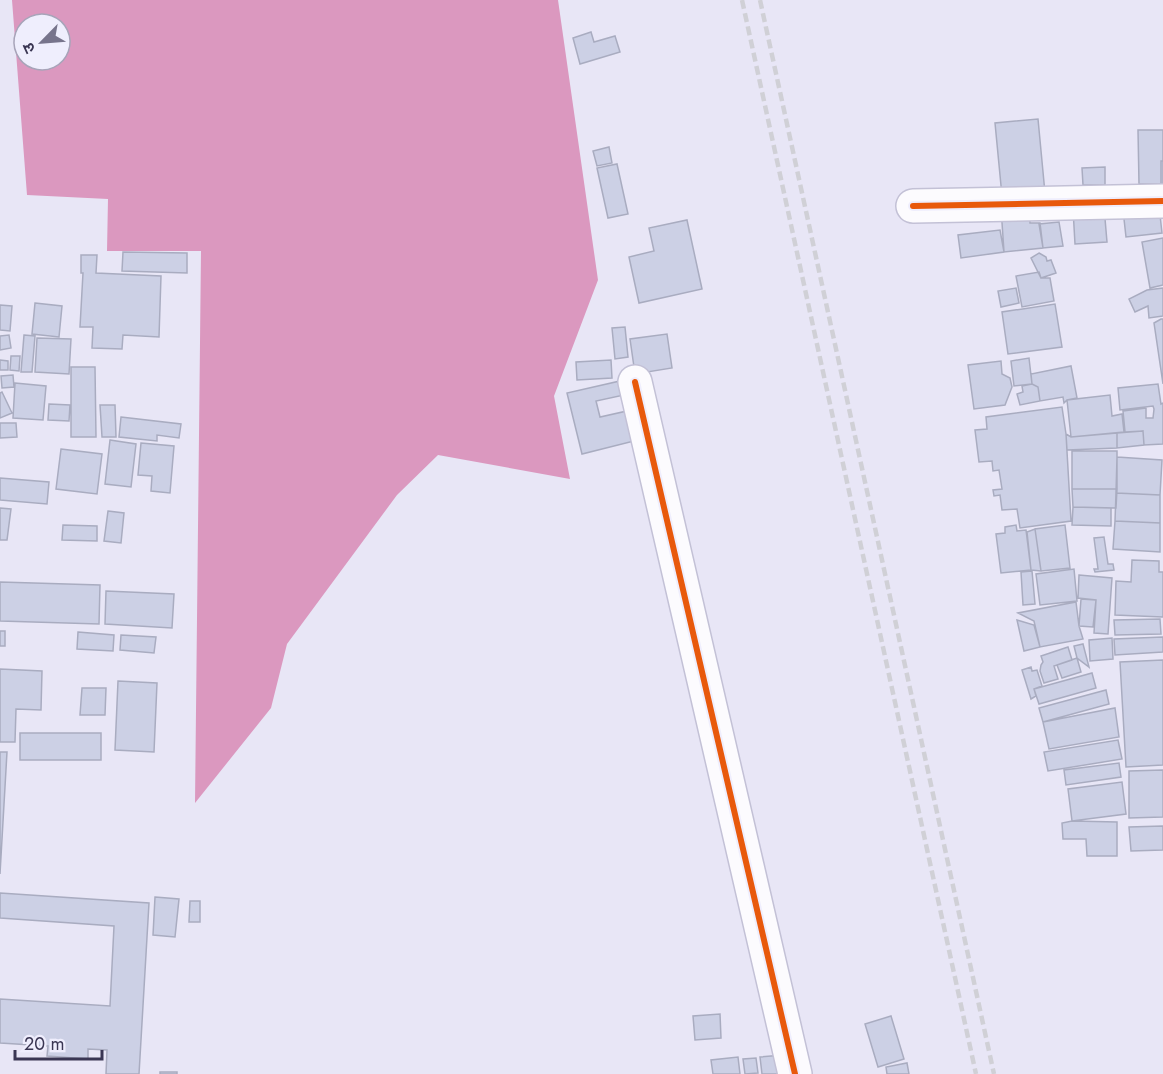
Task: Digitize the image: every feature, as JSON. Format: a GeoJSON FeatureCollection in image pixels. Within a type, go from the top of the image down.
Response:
{"type":"FeatureCollection","features":[{"type":"Feature","properties":{"kind":"street"},"geometry":{"type":"LineString","coordinates":[[913,206],[1163,201]]}},
{"type":"Feature","properties":{"kind":"street"},"geometry":{"type":"LineString","coordinates":[[634,382],[795,1074]]}},
{"type":"Feature","properties":{"kind":"shaded area"},"geometry":{"type":"Polygon","coordinates":[[[12,0],[558,0],[598,280],[554,396],[570,479],[438,455],[397,495],[287,644],[271,708],[195,803],[201,251],[107,251],[108,199],[27,195],[18,72],[72,72],[72,12],[13,12],[12,0]]]}},
{"type":"Feature","properties":{"kind":"building"},"geometry":{"type":"Polygon","coordinates":[[[591,32],[594,42],[615,36],[620,52],[580,64],[573,38],[591,32]]]}},
{"type":"Feature","properties":{"kind":"building"},"geometry":{"type":"Polygon","coordinates":[[[1038,119],[1045,193],[1002,196],[995,123],[1038,119]]]}},
{"type":"Feature","properties":{"kind":"building"},"geometry":{"type":"Polygon","coordinates":[[[1138,130],[1163,130],[1161,184],[1139,184],[1138,130]]]}},
{"type":"Feature","properties":{"kind":"building"},"geometry":{"type":"Polygon","coordinates":[[[609,147],[612,163],[597,166],[593,151],[609,147]]]}},
{"type":"Feature","properties":{"kind":"building"},"geometry":{"type":"Polygon","coordinates":[[[1161,161],[1163,161],[1163,184],[1161,184],[1161,161]]]}},
{"type":"Feature","properties":{"kind":"building"},"geometry":{"type":"Polygon","coordinates":[[[617,164],[628,214],[608,218],[597,168],[617,164]]]}},
{"type":"Feature","properties":{"kind":"building"},"geometry":{"type":"Polygon","coordinates":[[[1105,167],[1105,185],[1083,185],[1082,168],[1105,167]]]}},
{"type":"Feature","properties":{"kind":"building"},"geometry":{"type":"Polygon","coordinates":[[[1029,206],[1030,223],[1040,223],[1043,248],[1004,252],[1001,208],[1029,206]]]}},
{"type":"Feature","properties":{"kind":"building"},"geometry":{"type":"Polygon","coordinates":[[[1159,206],[1162,233],[1126,237],[1123,210],[1159,206]]]}},
{"type":"Feature","properties":{"kind":"building"},"geometry":{"type":"Polygon","coordinates":[[[1104,207],[1107,242],[1075,244],[1073,209],[1104,207]]]}},
{"type":"Feature","properties":{"kind":"building"},"geometry":{"type":"Polygon","coordinates":[[[687,220],[702,289],[639,303],[629,257],[654,251],[649,228],[687,220]]]}},
{"type":"Feature","properties":{"kind":"building"},"geometry":{"type":"Polygon","coordinates":[[[1059,222],[1063,246],[1043,248],[1039,224],[1059,222]]]}},
{"type":"Feature","properties":{"kind":"building"},"geometry":{"type":"Polygon","coordinates":[[[1000,230],[1004,252],[961,258],[958,235],[1000,230]]]}},
{"type":"Feature","properties":{"kind":"building"},"geometry":{"type":"Polygon","coordinates":[[[1163,238],[1163,285],[1150,288],[1142,242],[1163,238]]]}},
{"type":"Feature","properties":{"kind":"building"},"geometry":{"type":"Polygon","coordinates":[[[123,252],[187,253],[187,273],[122,271],[123,252]]]}},
{"type":"Feature","properties":{"kind":"building"},"geometry":{"type":"Polygon","coordinates":[[[1039,253],[1046,257],[1047,261],[1051,260],[1056,273],[1041,278],[1031,258],[1039,253]]]}},
{"type":"Feature","properties":{"kind":"building"},"geometry":{"type":"Polygon","coordinates":[[[81,255],[97,255],[96,273],[161,276],[159,337],[123,335],[122,349],[92,348],[93,327],[80,327],[83,273],[81,273],[81,255]]]}},
{"type":"Feature","properties":{"kind":"building"},"geometry":{"type":"Polygon","coordinates":[[[1039,272],[1041,278],[1050,278],[1054,301],[1022,307],[1016,276],[1039,272]]]}},
{"type":"Feature","properties":{"kind":"building"},"geometry":{"type":"Polygon","coordinates":[[[1016,288],[1019,303],[1001,307],[998,291],[1016,288]]]}},
{"type":"Feature","properties":{"kind":"building"},"geometry":{"type":"Polygon","coordinates":[[[1163,288],[1163,316],[1149,318],[1148,306],[1135,312],[1129,299],[1147,290],[1163,288]]]}},
{"type":"Feature","properties":{"kind":"building"},"geometry":{"type":"Polygon","coordinates":[[[35,303],[62,306],[59,337],[32,334],[35,303]]]}},
{"type":"Feature","properties":{"kind":"building"},"geometry":{"type":"Polygon","coordinates":[[[1055,304],[1062,347],[1008,354],[1002,312],[1055,304]]]}},
{"type":"Feature","properties":{"kind":"building"},"geometry":{"type":"Polygon","coordinates":[[[0,305],[12,306],[10,331],[0,330],[0,305]]]}},
{"type":"Feature","properties":{"kind":"building"},"geometry":{"type":"Polygon","coordinates":[[[1163,319],[1163,384],[1154,323],[1163,319]]]}},
{"type":"Feature","properties":{"kind":"building"},"geometry":{"type":"Polygon","coordinates":[[[625,327],[628,357],[615,359],[612,328],[625,327]]]}},
{"type":"Feature","properties":{"kind":"building"},"geometry":{"type":"Polygon","coordinates":[[[667,334],[672,368],[635,374],[630,339],[667,334]]]}},
{"type":"Feature","properties":{"kind":"building"},"geometry":{"type":"Polygon","coordinates":[[[9,335],[11,348],[0,350],[0,336],[9,335]]]}},
{"type":"Feature","properties":{"kind":"building"},"geometry":{"type":"Polygon","coordinates":[[[24,335],[35,336],[32,372],[21,372],[24,335]]]}},
{"type":"Feature","properties":{"kind":"building"},"geometry":{"type":"Polygon","coordinates":[[[37,338],[71,339],[69,374],[35,372],[37,338]]]}},
{"type":"Feature","properties":{"kind":"building"},"geometry":{"type":"Polygon","coordinates":[[[11,356],[20,356],[19,371],[10,370],[11,356]]]}},
{"type":"Feature","properties":{"kind":"building"},"geometry":{"type":"Polygon","coordinates":[[[1029,358],[1032,384],[1014,386],[1011,361],[1029,358]]]}},
{"type":"Feature","properties":{"kind":"building"},"geometry":{"type":"Polygon","coordinates":[[[0,360],[8,361],[8,370],[0,370],[0,360]]]}},
{"type":"Feature","properties":{"kind":"building"},"geometry":{"type":"Polygon","coordinates":[[[611,360],[612,378],[577,380],[576,362],[611,360]]]}},
{"type":"Feature","properties":{"kind":"building"},"geometry":{"type":"Polygon","coordinates":[[[1001,361],[1002,374],[1010,378],[1012,387],[1005,405],[974,409],[968,365],[1001,361]]]}},
{"type":"Feature","properties":{"kind":"building"},"geometry":{"type":"Polygon","coordinates":[[[1071,366],[1077,398],[1064,403],[1063,397],[1040,401],[1038,387],[1032,384],[1031,374],[1071,366]]]}},
{"type":"Feature","properties":{"kind":"building"},"geometry":{"type":"Polygon","coordinates":[[[71,367],[95,367],[96,437],[71,437],[71,367]]]}},
{"type":"Feature","properties":{"kind":"building"},"geometry":{"type":"Polygon","coordinates":[[[13,375],[14,387],[2,388],[1,376],[13,375]]]}},
{"type":"Feature","properties":{"kind":"building"},"geometry":{"type":"Polygon","coordinates":[[[620,381],[624,395],[596,401],[600,417],[627,411],[634,441],[582,454],[567,393],[620,381]]]}},
{"type":"Feature","properties":{"kind":"building"},"geometry":{"type":"Polygon","coordinates":[[[15,383],[46,386],[43,420],[13,418],[15,383]]]}},
{"type":"Feature","properties":{"kind":"building"},"geometry":{"type":"Polygon","coordinates":[[[1032,384],[1038,387],[1040,401],[1020,405],[1017,394],[1023,392],[1022,386],[1032,384]]]}},
{"type":"Feature","properties":{"kind":"building"},"geometry":{"type":"Polygon","coordinates":[[[1158,384],[1161,404],[1163,403],[1163,444],[1144,445],[1143,431],[1125,432],[1123,411],[1146,408],[1146,418],[1153,418],[1153,406],[1120,410],[1118,388],[1158,384]]]}},
{"type":"Feature","properties":{"kind":"building"},"geometry":{"type":"Polygon","coordinates":[[[2,392],[12,413],[0,418],[0,393],[2,392]]]}},
{"type":"Feature","properties":{"kind":"building"},"geometry":{"type":"Polygon","coordinates":[[[1110,395],[1112,416],[1122,414],[1124,432],[1071,437],[1067,400],[1110,395]]]}},
{"type":"Feature","properties":{"kind":"building"},"geometry":{"type":"Polygon","coordinates":[[[49,404],[70,405],[69,421],[48,420],[49,404]]]}},
{"type":"Feature","properties":{"kind":"building"},"geometry":{"type":"Polygon","coordinates":[[[100,405],[115,405],[116,437],[102,437],[100,405]]]}},
{"type":"Feature","properties":{"kind":"building"},"geometry":{"type":"Polygon","coordinates":[[[1062,407],[1066,434],[1071,521],[1020,528],[1017,509],[1002,510],[1000,495],[994,496],[993,490],[1002,489],[999,470],[993,471],[992,461],[979,462],[975,430],[987,429],[986,417],[1062,407]]]}},
{"type":"Feature","properties":{"kind":"building"},"geometry":{"type":"Polygon","coordinates":[[[121,417],[181,424],[179,438],[157,435],[157,441],[119,437],[121,417]]]}},
{"type":"Feature","properties":{"kind":"building"},"geometry":{"type":"Polygon","coordinates":[[[0,423],[16,423],[17,437],[0,438],[0,423]]]}},
{"type":"Feature","properties":{"kind":"building"},"geometry":{"type":"Polygon","coordinates":[[[1143,431],[1144,445],[1117,448],[1117,433],[1143,431]]]}},
{"type":"Feature","properties":{"kind":"building"},"geometry":{"type":"Polygon","coordinates":[[[1117,433],[1117,448],[1067,450],[1066,434],[1071,437],[1117,433]]]}},
{"type":"Feature","properties":{"kind":"building"},"geometry":{"type":"Polygon","coordinates":[[[110,440],[136,444],[131,487],[105,484],[110,440]]]}},
{"type":"Feature","properties":{"kind":"building"},"geometry":{"type":"Polygon","coordinates":[[[141,443],[174,446],[170,493],[151,491],[152,476],[138,475],[141,443]]]}},
{"type":"Feature","properties":{"kind":"building"},"geometry":{"type":"Polygon","coordinates":[[[61,449],[102,454],[97,494],[56,489],[61,449]]]}},
{"type":"Feature","properties":{"kind":"building"},"geometry":{"type":"Polygon","coordinates":[[[1072,451],[1117,451],[1117,489],[1072,489],[1072,451]]]}},
{"type":"Feature","properties":{"kind":"building"},"geometry":{"type":"Polygon","coordinates":[[[1117,457],[1162,460],[1160,495],[1116,493],[1117,457]]]}},
{"type":"Feature","properties":{"kind":"building"},"geometry":{"type":"Polygon","coordinates":[[[0,478],[49,482],[47,504],[0,500],[0,478]]]}},
{"type":"Feature","properties":{"kind":"building"},"geometry":{"type":"Polygon","coordinates":[[[1072,489],[1117,489],[1116,508],[1073,507],[1072,489]]]}},
{"type":"Feature","properties":{"kind":"building"},"geometry":{"type":"Polygon","coordinates":[[[1116,493],[1160,495],[1160,523],[1115,521],[1116,493]]]}},
{"type":"Feature","properties":{"kind":"building"},"geometry":{"type":"Polygon","coordinates":[[[1073,507],[1111,508],[1111,526],[1072,525],[1073,507]]]}},
{"type":"Feature","properties":{"kind":"building"},"geometry":{"type":"Polygon","coordinates":[[[0,508],[11,509],[7,540],[0,540],[0,508]]]}},
{"type":"Feature","properties":{"kind":"building"},"geometry":{"type":"Polygon","coordinates":[[[108,511],[124,513],[121,543],[104,541],[108,511]]]}},
{"type":"Feature","properties":{"kind":"building"},"geometry":{"type":"Polygon","coordinates":[[[1115,521],[1160,523],[1160,552],[1113,549],[1115,521]]]}},
{"type":"Feature","properties":{"kind":"building"},"geometry":{"type":"Polygon","coordinates":[[[63,525],[97,526],[97,541],[62,540],[63,525]]]}},
{"type":"Feature","properties":{"kind":"building"},"geometry":{"type":"Polygon","coordinates":[[[1016,525],[1017,531],[1026,530],[1031,570],[1001,573],[996,534],[1005,533],[1005,527],[1016,525]]]}},
{"type":"Feature","properties":{"kind":"building"},"geometry":{"type":"Polygon","coordinates":[[[1065,525],[1070,568],[1041,571],[1035,529],[1065,525]]]}},
{"type":"Feature","properties":{"kind":"building"},"geometry":{"type":"Polygon","coordinates":[[[1035,529],[1041,571],[1031,570],[1027,532],[1035,529]]]}},
{"type":"Feature","properties":{"kind":"building"},"geometry":{"type":"Polygon","coordinates":[[[1104,537],[1108,564],[1113,564],[1114,570],[1095,572],[1094,569],[1098,569],[1094,538],[1104,537]]]}},
{"type":"Feature","properties":{"kind":"building"},"geometry":{"type":"Polygon","coordinates":[[[1132,560],[1159,561],[1159,572],[1163,572],[1163,617],[1115,615],[1116,581],[1131,582],[1132,560]]]}},
{"type":"Feature","properties":{"kind":"building"},"geometry":{"type":"Polygon","coordinates":[[[1074,569],[1077,601],[1040,605],[1036,574],[1074,569]]]}},
{"type":"Feature","properties":{"kind":"building"},"geometry":{"type":"Polygon","coordinates":[[[1032,571],[1035,604],[1023,605],[1021,572],[1032,571]]]}},
{"type":"Feature","properties":{"kind":"building"},"geometry":{"type":"Polygon","coordinates":[[[1079,575],[1112,578],[1108,634],[1094,633],[1096,600],[1078,598],[1079,575]]]}},
{"type":"Feature","properties":{"kind":"building"},"geometry":{"type":"Polygon","coordinates":[[[0,582],[100,585],[99,624],[0,621],[0,582]]]}},
{"type":"Feature","properties":{"kind":"building"},"geometry":{"type":"Polygon","coordinates":[[[106,591],[174,594],[172,628],[105,624],[106,591]]]}},
{"type":"Feature","properties":{"kind":"building"},"geometry":{"type":"Polygon","coordinates":[[[1081,599],[1096,600],[1093,627],[1079,626],[1081,599]]]}},
{"type":"Feature","properties":{"kind":"building"},"geometry":{"type":"Polygon","coordinates":[[[1076,602],[1083,639],[1040,647],[1034,621],[1018,613],[1076,602]]]}},
{"type":"Feature","properties":{"kind":"building"},"geometry":{"type":"Polygon","coordinates":[[[1160,619],[1161,634],[1115,635],[1114,620],[1160,619]]]}},
{"type":"Feature","properties":{"kind":"building"},"geometry":{"type":"Polygon","coordinates":[[[1017,620],[1034,625],[1040,647],[1024,651],[1017,620]]]}},
{"type":"Feature","properties":{"kind":"building"},"geometry":{"type":"Polygon","coordinates":[[[0,631],[5,631],[5,646],[0,646],[0,631]]]}},
{"type":"Feature","properties":{"kind":"building"},"geometry":{"type":"Polygon","coordinates":[[[78,632],[114,635],[113,651],[77,649],[78,632]]]}},
{"type":"Feature","properties":{"kind":"building"},"geometry":{"type":"Polygon","coordinates":[[[121,635],[156,637],[154,653],[120,650],[121,635]]]}},
{"type":"Feature","properties":{"kind":"building"},"geometry":{"type":"Polygon","coordinates":[[[1163,637],[1163,652],[1115,655],[1114,639],[1163,637]]]}},
{"type":"Feature","properties":{"kind":"building"},"geometry":{"type":"Polygon","coordinates":[[[1112,638],[1113,659],[1090,661],[1089,640],[1112,638]]]}},
{"type":"Feature","properties":{"kind":"building"},"geometry":{"type":"Polygon","coordinates":[[[1083,644],[1089,667],[1077,658],[1074,646],[1083,644]]]}},
{"type":"Feature","properties":{"kind":"building"},"geometry":{"type":"Polygon","coordinates":[[[1068,647],[1072,660],[1054,666],[1058,679],[1044,683],[1040,671],[1043,662],[1041,656],[1068,647]]]}},
{"type":"Feature","properties":{"kind":"building"},"geometry":{"type":"Polygon","coordinates":[[[1077,658],[1081,672],[1062,678],[1057,665],[1077,658]]]}},
{"type":"Feature","properties":{"kind":"building"},"geometry":{"type":"Polygon","coordinates":[[[1163,660],[1163,765],[1126,767],[1120,662],[1163,660]]]}},
{"type":"Feature","properties":{"kind":"building"},"geometry":{"type":"Polygon","coordinates":[[[1031,667],[1032,671],[1037,670],[1042,686],[1034,689],[1036,696],[1031,699],[1022,670],[1031,667]]]}},
{"type":"Feature","properties":{"kind":"building"},"geometry":{"type":"Polygon","coordinates":[[[0,669],[42,671],[41,710],[16,709],[15,742],[0,742],[0,669]]]}},
{"type":"Feature","properties":{"kind":"building"},"geometry":{"type":"Polygon","coordinates":[[[1092,673],[1096,688],[1039,704],[1034,689],[1092,673]]]}},
{"type":"Feature","properties":{"kind":"building"},"geometry":{"type":"Polygon","coordinates":[[[118,681],[157,683],[154,752],[115,750],[118,681]]]}},
{"type":"Feature","properties":{"kind":"building"},"geometry":{"type":"Polygon","coordinates":[[[82,688],[106,688],[105,715],[80,715],[82,688]]]}},
{"type":"Feature","properties":{"kind":"building"},"geometry":{"type":"Polygon","coordinates":[[[1106,690],[1109,704],[1043,722],[1039,708],[1106,690]]]}},
{"type":"Feature","properties":{"kind":"building"},"geometry":{"type":"Polygon","coordinates":[[[1115,708],[1119,737],[1049,749],[1043,722],[1115,708]]]}},
{"type":"Feature","properties":{"kind":"building"},"geometry":{"type":"Polygon","coordinates":[[[20,733],[101,733],[101,760],[20,760],[20,733]]]}},
{"type":"Feature","properties":{"kind":"building"},"geometry":{"type":"Polygon","coordinates":[[[1118,740],[1122,759],[1048,771],[1044,752],[1118,740]]]}},
{"type":"Feature","properties":{"kind":"building"},"geometry":{"type":"Polygon","coordinates":[[[0,752],[7,752],[0,874],[0,752]]]}},
{"type":"Feature","properties":{"kind":"building"},"geometry":{"type":"Polygon","coordinates":[[[1119,763],[1121,777],[1066,785],[1064,770],[1119,763]]]}},
{"type":"Feature","properties":{"kind":"building"},"geometry":{"type":"Polygon","coordinates":[[[1163,770],[1163,817],[1129,818],[1129,771],[1163,770]]]}},
{"type":"Feature","properties":{"kind":"building"},"geometry":{"type":"Polygon","coordinates":[[[1122,782],[1126,814],[1072,821],[1068,789],[1122,782]]]}},
{"type":"Feature","properties":{"kind":"building"},"geometry":{"type":"Polygon","coordinates":[[[1072,821],[1117,822],[1117,856],[1087,856],[1086,839],[1063,839],[1062,823],[1072,821]]]}},
{"type":"Feature","properties":{"kind":"building"},"geometry":{"type":"Polygon","coordinates":[[[1163,826],[1163,850],[1131,851],[1129,827],[1163,826]]]}},
{"type":"Feature","properties":{"kind":"building"},"geometry":{"type":"Polygon","coordinates":[[[0,893],[149,903],[139,1074],[106,1074],[107,1050],[88,1049],[88,1059],[47,1056],[48,1046],[0,1043],[0,999],[110,1006],[114,926],[0,918],[0,893]]]}},
{"type":"Feature","properties":{"kind":"building"},"geometry":{"type":"Polygon","coordinates":[[[155,897],[179,899],[175,937],[153,935],[155,897]]]}},
{"type":"Feature","properties":{"kind":"building"},"geometry":{"type":"Polygon","coordinates":[[[190,901],[200,901],[200,922],[189,922],[190,901]]]}},
{"type":"Feature","properties":{"kind":"building"},"geometry":{"type":"Polygon","coordinates":[[[720,1014],[721,1038],[695,1040],[693,1016],[720,1014]]]}},
{"type":"Feature","properties":{"kind":"building"},"geometry":{"type":"Polygon","coordinates":[[[891,1016],[904,1059],[878,1067],[865,1024],[891,1016]]]}},
{"type":"Feature","properties":{"kind":"building"},"geometry":{"type":"Polygon","coordinates":[[[783,1055],[785,1074],[762,1074],[760,1057],[783,1055]]]}},
{"type":"Feature","properties":{"kind":"building"},"geometry":{"type":"Polygon","coordinates":[[[738,1057],[740,1074],[713,1074],[711,1060],[738,1057]]]}},
{"type":"Feature","properties":{"kind":"building"},"geometry":{"type":"Polygon","coordinates":[[[756,1058],[758,1073],[745,1074],[743,1059],[756,1058]]]}},
{"type":"Feature","properties":{"kind":"building"},"geometry":{"type":"Polygon","coordinates":[[[907,1063],[909,1074],[887,1074],[886,1067],[907,1063]]]}},
{"type":"Feature","properties":{"kind":"building"},"geometry":{"type":"Polygon","coordinates":[[[160,1072],[177,1072],[177,1074],[160,1074],[160,1072]]]}},
{"type":"Feature","properties":{"kind":"railway"},"geometry":{"type":"LineString","coordinates":[[742,0],[976,1074]]}},
{"type":"Feature","properties":{"kind":"railway"},"geometry":{"type":"LineString","coordinates":[[760,0],[994,1074]]}},
{"type":"Feature","properties":{"kind":"cycle path"},"geometry":{"type":"LineString","coordinates":[[913,206],[1163,201]]}},
{"type":"Feature","properties":{"kind":"cycle path"},"geometry":{"type":"LineString","coordinates":[[635,382],[795,1074]]}}]}
